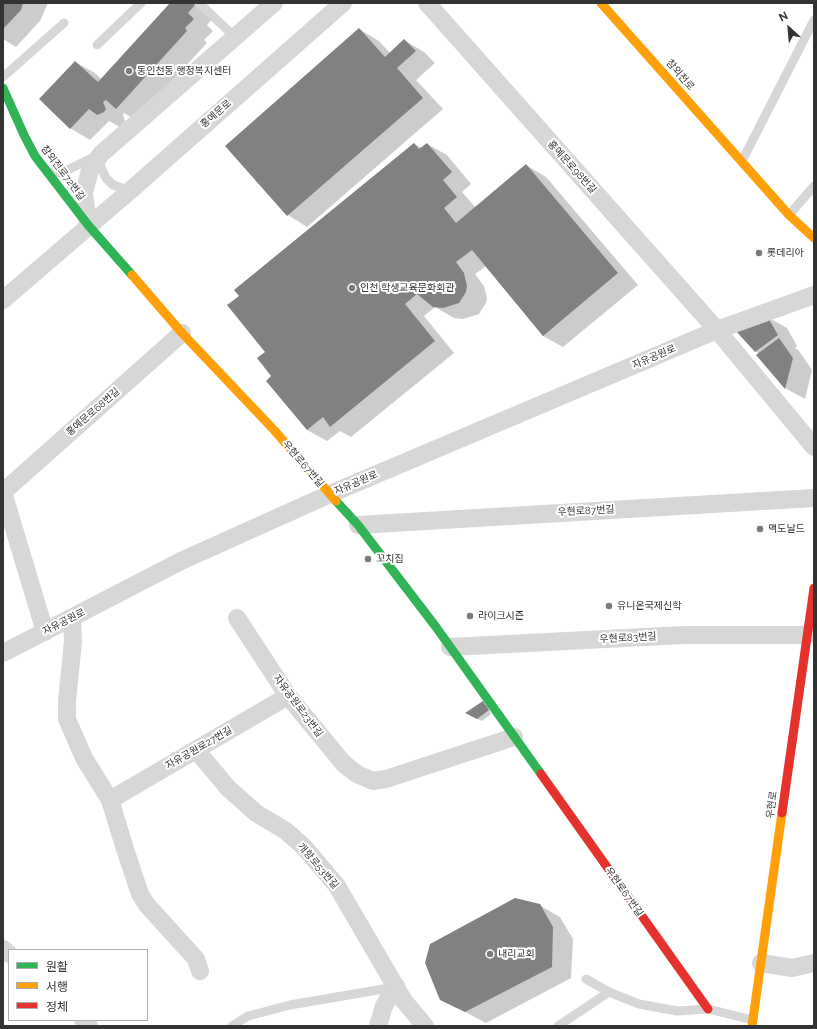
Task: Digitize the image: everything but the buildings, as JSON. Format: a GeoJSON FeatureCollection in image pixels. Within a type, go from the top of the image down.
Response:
{"type":"FeatureCollection","features":[{"type":"Feature","properties":{"kind":"street"},"geometry":{"type":"LineString","coordinates":[[88,225],[84,192],[90,170],[101,154],[274,3]]}},
{"type":"Feature","properties":{"kind":"street","name":"홍예문로"},"geometry":{"type":"LineString","coordinates":[[3,300],[88,225],[132,189],[342,3]]}},
{"type":"Feature","properties":{"kind":"street","name":"홍예문로98번길"},"geometry":{"type":"LineString","coordinates":[[427,3],[717,330]]}},
{"type":"Feature","properties":{"kind":"street","name":"참외전로"},"geometry":{"type":"LineString","coordinates":[[601,3],[789,215],[814,238]]}},
{"type":"Feature","properties":{"kind":"street","name":"참외전로72번길"},"geometry":{"type":"LineString","coordinates":[[3,88],[35,156],[88,225]]}},
{"type":"Feature","properties":{"kind":"street","name":"우현로67번길"},"geometry":{"type":"LineString","coordinates":[[88,225],[182,333],[274,430],[358,525],[450,647],[708,1009]]}},
{"type":"Feature","properties":{"kind":"street","name":"자유공원로"},"geometry":{"type":"LineString","coordinates":[[3,653],[182,561],[330,494],[717,330],[814,295]]}},
{"type":"Feature","properties":{"kind":"street"},"geometry":{"type":"LineString","coordinates":[[717,330],[814,447]]}},
{"type":"Feature","properties":{"kind":"street","name":"홍예문로68번길"},"geometry":{"type":"LineString","coordinates":[[3,492],[182,333]]}},
{"type":"Feature","properties":{"kind":"street"},"geometry":{"type":"LineString","coordinates":[[3,492],[44,632]]}},
{"type":"Feature","properties":{"kind":"street","name":"우현로87번길"},"geometry":{"type":"LineString","coordinates":[[358,525],[814,498]]}},
{"type":"Feature","properties":{"kind":"street","name":"우현로"},"geometry":{"type":"LineString","coordinates":[[752,1023],[810,627],[814,588]]}},
{"type":"Feature","properties":{"kind":"street"},"geometry":{"type":"LineString","coordinates":[[72,618],[73,641],[67,701],[67,719],[84,758],[110,800],[140,894],[147,905],[196,959],[200,971]]}},
{"type":"Feature","properties":{"kind":"street","name":"자유공원로23번길"},"geometry":{"type":"LineString","coordinates":[[237,618],[288,696],[344,764],[357,774],[373,781],[386,779],[514,737]]}},
{"type":"Feature","properties":{"kind":"street","name":"우현로83번길"},"geometry":{"type":"LineString","coordinates":[[450,647],[810,627]]}},
{"type":"Feature","properties":{"kind":"street","name":"자유공원로27번길"},"geometry":{"type":"LineString","coordinates":[[110,800],[288,696]]}},
{"type":"Feature","properties":{"kind":"street","name":"개항로53번길"},"geometry":{"type":"LineString","coordinates":[[196,750],[228,788],[256,813],[286,831],[304,847],[337,886],[404,1001],[425,1026]]}},
{"type":"Feature","properties":{"kind":"street"},"geometry":{"type":"LineString","coordinates":[[760,963],[792,968],[814,963]]}},
{"type":"Feature","properties":{"kind":"street"},"geometry":{"type":"LineString","coordinates":[[378,1026],[384,1006],[396,986]]}},
{"type":"Feature","properties":{"kind":"lane"},"geometry":{"type":"LineString","coordinates":[[97,45],[141,3]]}},
{"type":"Feature","properties":{"kind":"lane"},"geometry":{"type":"LineString","coordinates":[[199,3],[235,37]]}},
{"type":"Feature","properties":{"kind":"lane"},"geometry":{"type":"LineString","coordinates":[[742,162],[814,20]]}},
{"type":"Feature","properties":{"kind":"lane"},"geometry":{"type":"LineString","coordinates":[[3,77],[64,23]]}},
{"type":"Feature","properties":{"kind":"lane"},"geometry":{"type":"LineString","coordinates":[[101,154],[99,163],[106,178],[113,185],[132,189]]}},
{"type":"Feature","properties":{"kind":"lane"},"geometry":{"type":"LineString","coordinates":[[48,172],[61,173],[101,154]]}},
{"type":"Feature","properties":{"kind":"lane"},"geometry":{"type":"LineString","coordinates":[[789,215],[814,186]]}},
{"type":"Feature","properties":{"kind":"lane"},"geometry":{"type":"LineString","coordinates":[[586,979],[609,992],[639,1004],[677,1012],[708,1009],[752,1023]]}},
{"type":"Feature","properties":{"kind":"lane"},"geometry":{"type":"LineString","coordinates":[[232,1026],[248,1016],[290,1005],[396,986]]}},
{"type":"Feature","properties":{"kind":"lane"},"geometry":{"type":"LineString","coordinates":[[558,1026],[609,992]]}},
{"type":"Feature","properties":{"kind":"traffic: fast"},"geometry":{"type":"LineString","coordinates":[[3,88],[35,156],[88,225],[132,275]]}},
{"type":"Feature","properties":{"kind":"traffic: fast"},"geometry":{"type":"LineString","coordinates":[[336,501],[358,525],[436,627],[541,774]]}},
{"type":"Feature","properties":{"kind":"traffic: slow"},"geometry":{"type":"LineString","coordinates":[[601,3],[789,215],[814,238]]}},
{"type":"Feature","properties":{"kind":"traffic: slow"},"geometry":{"type":"LineString","coordinates":[[132,275],[182,333],[274,430],[336,501]]}},
{"type":"Feature","properties":{"kind":"traffic: slow"},"geometry":{"type":"LineString","coordinates":[[752,1026],[782,813]]}},
{"type":"Feature","properties":{"kind":"traffic: jam"},"geometry":{"type":"LineString","coordinates":[[782,813],[814,588]]}},
{"type":"Feature","properties":{"kind":"traffic: jam"},"geometry":{"type":"LineString","coordinates":[[541,774],[708,1009]]}},
{"type":"Feature","properties":{"kind":"place","name":"동인천동 행정복지센터"},"geometry":{"type":"Point","coordinates":[129,71]}},
{"type":"Feature","properties":{"kind":"place","name":"롯데리아"},"geometry":{"type":"Point","coordinates":[759,253]}},
{"type":"Feature","properties":{"kind":"place","name":"인천 학생교육문화회관"},"geometry":{"type":"Point","coordinates":[352,288]}},
{"type":"Feature","properties":{"kind":"place","name":"맥도날드"},"geometry":{"type":"Point","coordinates":[760,529]}},
{"type":"Feature","properties":{"kind":"place","name":"꼬치집"},"geometry":{"type":"Point","coordinates":[368,559]}},
{"type":"Feature","properties":{"kind":"place","name":"유니온국제신학"},"geometry":{"type":"Point","coordinates":[609,606]}},
{"type":"Feature","properties":{"kind":"place","name":"라이크시즌"},"geometry":{"type":"Point","coordinates":[470,616]}},
{"type":"Feature","properties":{"kind":"place","name":"내리교회"},"geometry":{"type":"Point","coordinates":[490,954]}}]}
